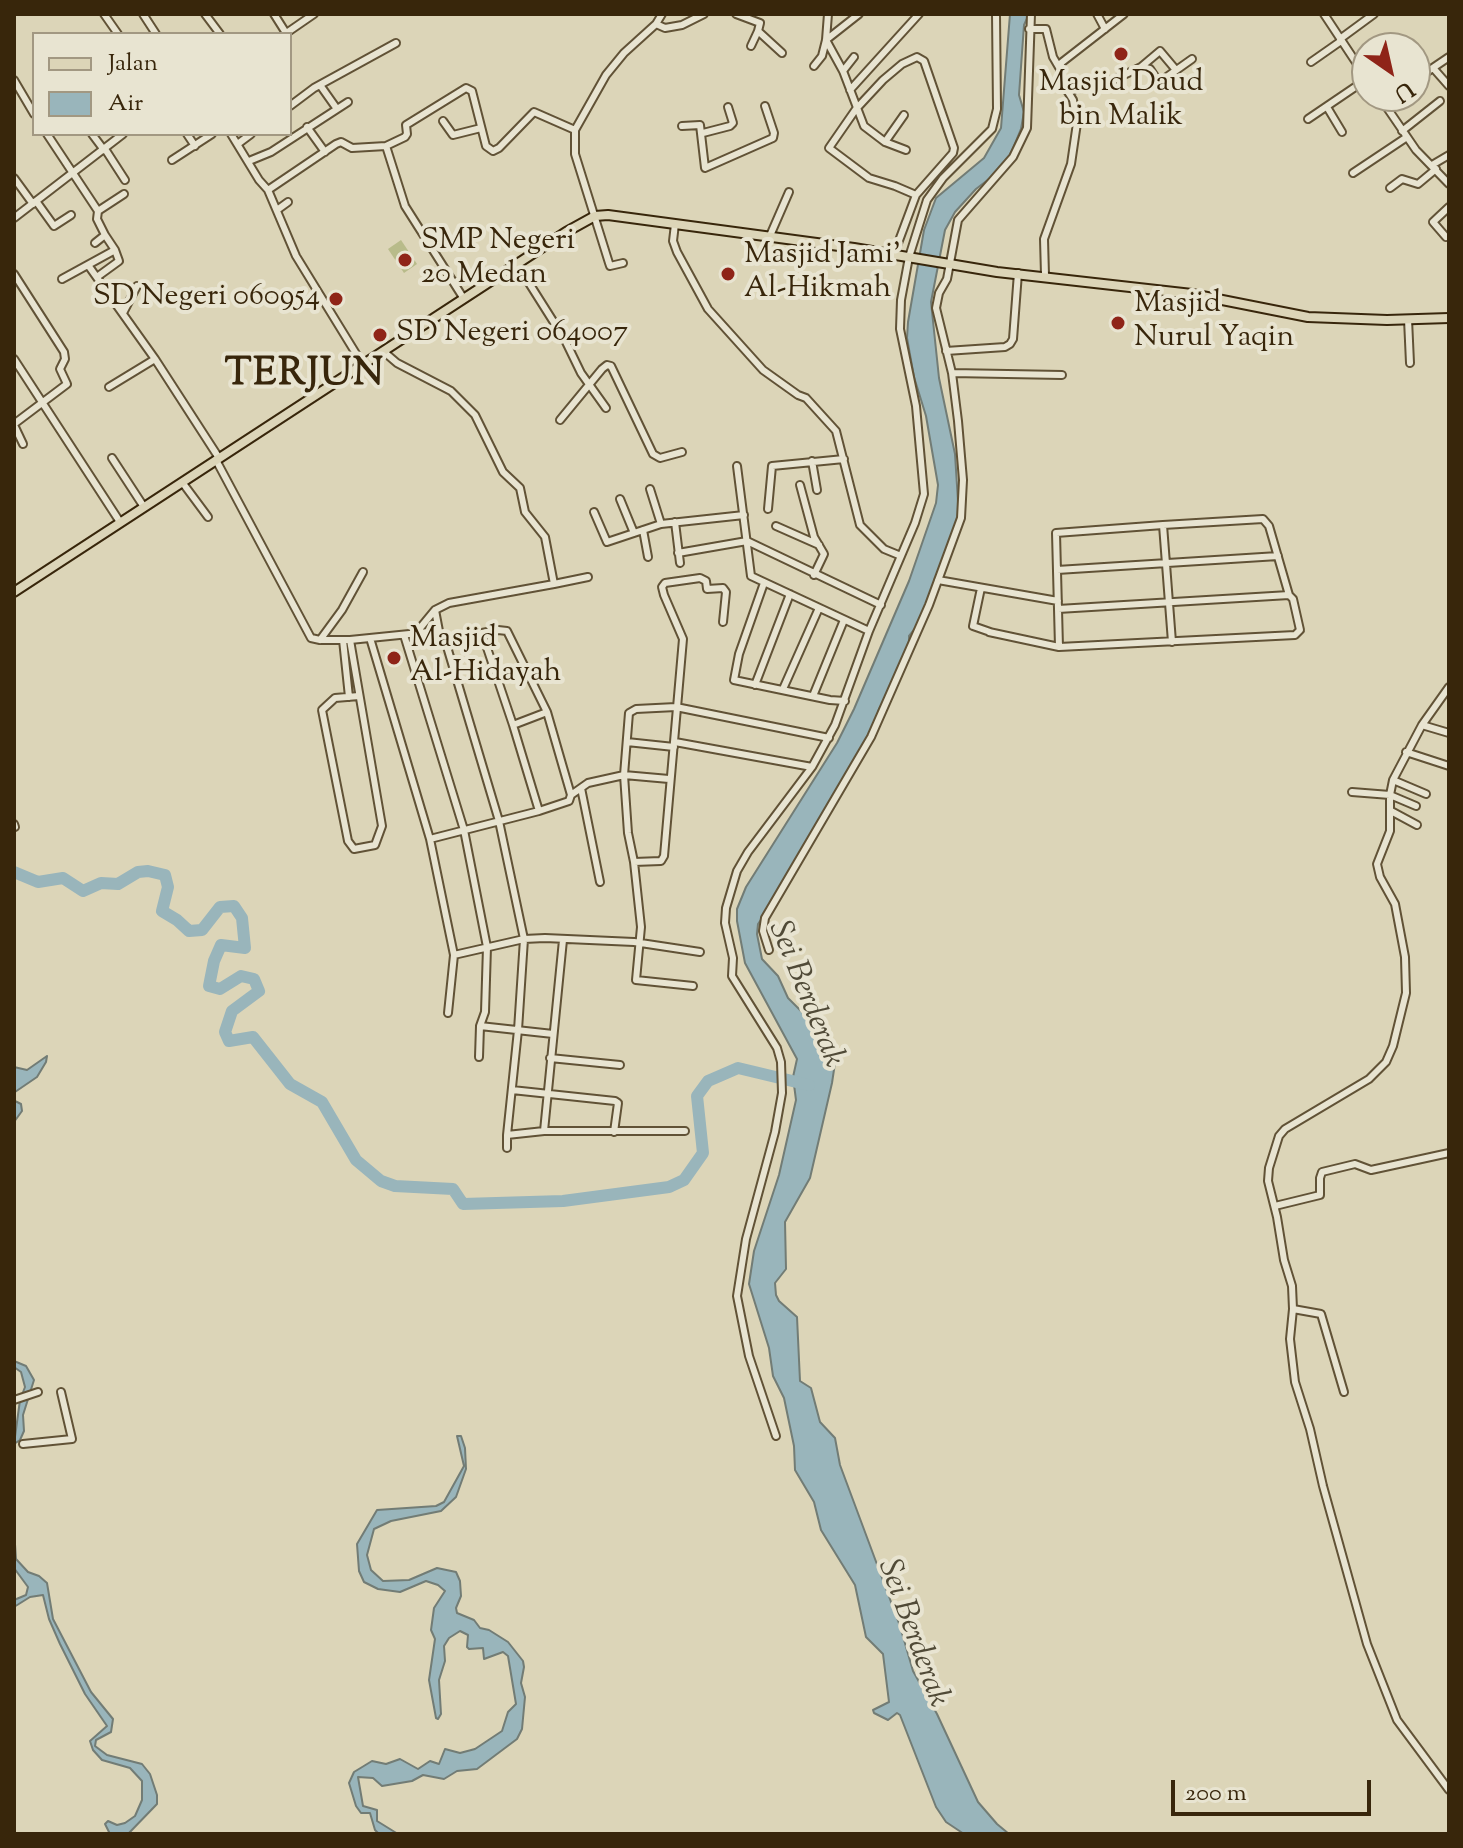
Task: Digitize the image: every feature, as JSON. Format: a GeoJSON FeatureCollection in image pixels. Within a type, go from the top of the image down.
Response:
{"type":"FeatureCollection","features":[{"type":"Feature","properties":{"kind":"main road"},"geometry":{"type":"LineString","coordinates":[[14,592],[595,216],[608,215],[1206,297],[1285,314],[1342,320],[1449,318]]}},
{"type":"Feature","properties":{"kind":"street"},"geometry":{"type":"LineString","coordinates":[[104,14],[117,32]]}},
{"type":"Feature","properties":{"kind":"street"},"geometry":{"type":"LineString","coordinates":[[143,14],[155,32]]}},
{"type":"Feature","properties":{"kind":"street"},"geometry":{"type":"LineString","coordinates":[[205,14],[218,32]]}},
{"type":"Feature","properties":{"kind":"street"},"geometry":{"type":"LineString","coordinates":[[274,14],[284,32]]}},
{"type":"Feature","properties":{"kind":"street"},"geometry":{"type":"LineString","coordinates":[[288,32],[314,14]]}},
{"type":"Feature","properties":{"kind":"street"},"geometry":{"type":"LineString","coordinates":[[623,263],[610,266],[575,154],[575,130],[596,91],[624,53],[656,24],[662,14]]}},
{"type":"Feature","properties":{"kind":"street"},"geometry":{"type":"LineString","coordinates":[[656,24],[665,28],[682,25],[704,14]]}},
{"type":"Feature","properties":{"kind":"street"},"geometry":{"type":"LineString","coordinates":[[736,14],[761,23],[751,46]]}},
{"type":"Feature","properties":{"kind":"street"},"geometry":{"type":"LineString","coordinates":[[814,66],[822,56],[828,14]]}},
{"type":"Feature","properties":{"kind":"street"},"geometry":{"type":"LineString","coordinates":[[826,40],[859,14]]}},
{"type":"Feature","properties":{"kind":"street"},"geometry":{"type":"LineString","coordinates":[[850,90],[919,14]]}},
{"type":"Feature","properties":{"kind":"street"},"geometry":{"type":"LineString","coordinates":[[776,1436],[749,1356],[737,1296],[746,1239],[775,1132],[782,1093],[781,1062],[777,1048],[732,976],[733,958],[725,923],[726,908],[737,871],[748,852],[812,767],[829,738],[924,494],[916,406],[899,314],[927,200],[992,129],[997,109],[996,14]]}},
{"type":"Feature","properties":{"kind":"street"},"geometry":{"type":"LineString","coordinates":[[769,950],[763,931],[765,918],[871,737],[961,518],[963,480],[952,373],[936,308],[939,293],[947,279],[946,263],[958,220],[1013,157],[1027,128],[1031,14]]}},
{"type":"Feature","properties":{"kind":"street"},"geometry":{"type":"LineString","coordinates":[[1097,14],[1105,29]]}},
{"type":"Feature","properties":{"kind":"street"},"geometry":{"type":"LineString","coordinates":[[1060,66],[1124,14]]}},
{"type":"Feature","properties":{"kind":"street"},"geometry":{"type":"LineString","coordinates":[[1324,14],[1351,56]]}},
{"type":"Feature","properties":{"kind":"street"},"geometry":{"type":"LineString","coordinates":[[1311,62],[1374,14]]}},
{"type":"Feature","properties":{"kind":"street"},"geometry":{"type":"LineString","coordinates":[[1029,29],[1046,29],[1053,57],[1060,66],[1060,79],[1076,108],[1075,147],[1044,239],[1045,275]]}},
{"type":"Feature","properties":{"kind":"street"},"geometry":{"type":"LineString","coordinates":[[758,31],[782,53]]}},
{"type":"Feature","properties":{"kind":"street"},"geometry":{"type":"LineString","coordinates":[[826,40],[843,71],[864,126],[885,142],[906,150]]}},
{"type":"Feature","properties":{"kind":"street"},"geometry":{"type":"LineString","coordinates":[[292,105],[320,85],[396,43]]}},
{"type":"Feature","properties":{"kind":"street"},"geometry":{"type":"LineString","coordinates":[[1069,91],[1113,80],[1141,67],[1160,51],[1176,70]]}},
{"type":"Feature","properties":{"kind":"street"},"geometry":{"type":"LineString","coordinates":[[843,71],[854,57]]}},
{"type":"Feature","properties":{"kind":"street"},"geometry":{"type":"LineString","coordinates":[[894,254],[916,195],[954,148],[924,61],[917,57],[902,64],[883,80],[856,109],[830,149],[869,178],[916,195]]}},
{"type":"Feature","properties":{"kind":"street"},"geometry":{"type":"LineString","coordinates":[[1431,71],[1449,57]]}},
{"type":"Feature","properties":{"kind":"street"},"geometry":{"type":"LineString","coordinates":[[1141,67],[1150,69],[1159,81],[1192,59]]}},
{"type":"Feature","properties":{"kind":"street"},"geometry":{"type":"LineString","coordinates":[[1434,69],[1449,86]]}},
{"type":"Feature","properties":{"kind":"street"},"geometry":{"type":"LineString","coordinates":[[14,80],[32,111]]}},
{"type":"Feature","properties":{"kind":"street"},"geometry":{"type":"LineString","coordinates":[[320,85],[337,109]]}},
{"type":"Feature","properties":{"kind":"street"},"geometry":{"type":"LineString","coordinates":[[268,190],[341,142],[352,148],[386,146],[407,135],[406,125],[466,88],[472,91],[486,146],[493,151],[534,112],[575,130]]}},
{"type":"Feature","properties":{"kind":"street"},"geometry":{"type":"LineString","coordinates":[[1308,119],[1351,90]]}},
{"type":"Feature","properties":{"kind":"street"},"geometry":{"type":"LineString","coordinates":[[1353,173],[1404,134],[1440,101]]}},
{"type":"Feature","properties":{"kind":"street"},"geometry":{"type":"LineString","coordinates":[[249,161],[271,152],[348,102]]}},
{"type":"Feature","properties":{"kind":"street"},"geometry":{"type":"LineString","coordinates":[[682,126],[699,124],[703,133],[705,168],[773,138],[765,106]]}},
{"type":"Feature","properties":{"kind":"street"},"geometry":{"type":"LineString","coordinates":[[703,133],[733,123],[728,107]]}},
{"type":"Feature","properties":{"kind":"street"},"geometry":{"type":"LineString","coordinates":[[1327,107],[1342,132]]}},
{"type":"Feature","properties":{"kind":"street"},"geometry":{"type":"LineString","coordinates":[[1391,112],[1404,134],[1449,184]]}},
{"type":"Feature","properties":{"kind":"street"},"geometry":{"type":"LineString","coordinates":[[885,142],[904,115]]}},
{"type":"Feature","properties":{"kind":"street"},"geometry":{"type":"LineString","coordinates":[[443,121],[453,135],[481,128]]}},
{"type":"Feature","properties":{"kind":"street"},"geometry":{"type":"LineString","coordinates":[[307,127],[325,152]]}},
{"type":"Feature","properties":{"kind":"street"},"geometry":{"type":"LineString","coordinates":[[48,136],[98,211],[97,219],[119,261],[97,277]]}},
{"type":"Feature","properties":{"kind":"street"},"geometry":{"type":"LineString","coordinates":[[94,136],[125,180]]}},
{"type":"Feature","properties":{"kind":"street"},"geometry":{"type":"LineString","coordinates":[[14,218],[121,136]]}},
{"type":"Feature","properties":{"kind":"street"},"geometry":{"type":"LineString","coordinates":[[188,136],[195,146]]}},
{"type":"Feature","properties":{"kind":"street"},"geometry":{"type":"LineString","coordinates":[[172,160],[209,136]]}},
{"type":"Feature","properties":{"kind":"street"},"geometry":{"type":"LineString","coordinates":[[233,136],[268,190],[296,256],[363,365]]}},
{"type":"Feature","properties":{"kind":"street"},"geometry":{"type":"LineString","coordinates":[[239,143],[248,136]]}},
{"type":"Feature","properties":{"kind":"street"},"geometry":{"type":"LineString","coordinates":[[386,146],[405,206],[464,299]]}},
{"type":"Feature","properties":{"kind":"street"},"geometry":{"type":"LineString","coordinates":[[1390,188],[1402,179],[1418,184],[1449,155]]}},
{"type":"Feature","properties":{"kind":"street"},"geometry":{"type":"LineString","coordinates":[[14,178],[53,226],[71,215]]}},
{"type":"Feature","properties":{"kind":"street"},"geometry":{"type":"LineString","coordinates":[[769,238],[789,192]]}},
{"type":"Feature","properties":{"kind":"street"},"geometry":{"type":"LineString","coordinates":[[98,211],[124,194]]}},
{"type":"Feature","properties":{"kind":"street"},"geometry":{"type":"LineString","coordinates":[[277,210],[288,202]]}},
{"type":"Feature","properties":{"kind":"street"},"geometry":{"type":"LineString","coordinates":[[1446,237],[1433,222],[1449,207]]}},
{"type":"Feature","properties":{"kind":"street"},"geometry":{"type":"LineString","coordinates":[[675,224],[673,241],[677,252],[708,309],[763,370],[806,398],[836,431],[860,525],[884,549],[901,556]]}},
{"type":"Feature","properties":{"kind":"street"},"geometry":{"type":"LineString","coordinates":[[95,243],[105,235]]}},
{"type":"Feature","properties":{"kind":"street"},"geometry":{"type":"LineString","coordinates":[[62,279],[115,250]]}},
{"type":"Feature","properties":{"kind":"street"},"geometry":{"type":"LineString","coordinates":[[517,264],[606,408]]}},
{"type":"Feature","properties":{"kind":"street"},"geometry":{"type":"LineString","coordinates":[[88,265],[155,359],[218,459],[309,634],[320,640],[346,640],[439,631]]}},
{"type":"Feature","properties":{"kind":"street"},"geometry":{"type":"LineString","coordinates":[[946,351],[1005,347],[1010,344],[1013,339],[1018,273]]}},
{"type":"Feature","properties":{"kind":"street"},"geometry":{"type":"LineString","coordinates":[[14,274],[64,352],[65,359],[60,369],[67,385],[14,425],[23,444]]}},
{"type":"Feature","properties":{"kind":"street"},"geometry":{"type":"LineString","coordinates":[[123,313],[137,286]]}},
{"type":"Feature","properties":{"kind":"street"},"geometry":{"type":"LineString","coordinates":[[1408,319],[1410,363]]}},
{"type":"Feature","properties":{"kind":"street"},"geometry":{"type":"LineString","coordinates":[[383,351],[397,363],[451,391],[475,415],[503,472],[520,488],[529,519],[545,537],[554,584]]}},
{"type":"Feature","properties":{"kind":"street"},"geometry":{"type":"LineString","coordinates":[[14,359],[120,522]]}},
{"type":"Feature","properties":{"kind":"street"},"geometry":{"type":"LineString","coordinates":[[109,387],[155,359]]}},
{"type":"Feature","properties":{"kind":"street"},"geometry":{"type":"LineString","coordinates":[[560,420],[589,384],[607,365],[611,366],[653,454],[660,458],[682,452]]}},
{"type":"Feature","properties":{"kind":"street"},"geometry":{"type":"LineString","coordinates":[[952,373],[1062,375]]}},
{"type":"Feature","properties":{"kind":"street"},"geometry":{"type":"LineString","coordinates":[[112,458],[144,507]]}},
{"type":"Feature","properties":{"kind":"street"},"geometry":{"type":"LineString","coordinates":[[768,509],[770,467],[781,463],[844,459]]}},
{"type":"Feature","properties":{"kind":"street"},"geometry":{"type":"LineString","coordinates":[[812,461],[817,490]]}},
{"type":"Feature","properties":{"kind":"street"},"geometry":{"type":"LineString","coordinates":[[737,466],[751,563],[749,573],[764,583],[869,631]]}},
{"type":"Feature","properties":{"kind":"street"},"geometry":{"type":"LineString","coordinates":[[182,482],[208,517]]}},
{"type":"Feature","properties":{"kind":"street"},"geometry":{"type":"LineString","coordinates":[[800,485],[824,554],[814,575]]}},
{"type":"Feature","properties":{"kind":"street"},"geometry":{"type":"LineString","coordinates":[[650,489],[661,524]]}},
{"type":"Feature","properties":{"kind":"street"},"geometry":{"type":"LineString","coordinates":[[620,499],[634,533]]}},
{"type":"Feature","properties":{"kind":"street"},"geometry":{"type":"LineString","coordinates":[[594,512],[607,542],[661,524],[744,515]]}},
{"type":"Feature","properties":{"kind":"street"},"geometry":{"type":"LineString","coordinates":[[981,588],[973,626],[1059,647],[1295,635],[1300,630],[1293,599],[1289,595],[1269,526],[1263,519],[1057,532],[1059,647]]}},
{"type":"Feature","properties":{"kind":"street"},"geometry":{"type":"LineString","coordinates":[[675,522],[680,563]]}},
{"type":"Feature","properties":{"kind":"street"},"geometry":{"type":"LineString","coordinates":[[1163,525],[1172,642]]}},
{"type":"Feature","properties":{"kind":"street"},"geometry":{"type":"LineString","coordinates":[[776,526],[819,545]]}},
{"type":"Feature","properties":{"kind":"street"},"geometry":{"type":"LineString","coordinates":[[643,530],[648,557]]}},
{"type":"Feature","properties":{"kind":"street"},"geometry":{"type":"LineString","coordinates":[[678,553],[747,541],[881,605]]}},
{"type":"Feature","properties":{"kind":"street"},"geometry":{"type":"LineString","coordinates":[[1057,570],[1278,556]]}},
{"type":"Feature","properties":{"kind":"street"},"geometry":{"type":"LineString","coordinates":[[320,640],[342,610],[363,572]]}},
{"type":"Feature","properties":{"kind":"street"},"geometry":{"type":"LineString","coordinates":[[416,633],[435,610],[449,603],[588,577]]}},
{"type":"Feature","properties":{"kind":"street"},"geometry":{"type":"LineString","coordinates":[[634,862],[661,861],[664,858],[683,639],[662,587],[665,583],[700,578],[706,581],[707,589],[723,588],[726,592],[723,622]]}},
{"type":"Feature","properties":{"kind":"street"},"geometry":{"type":"LineString","coordinates":[[938,580],[1058,605],[1169,603],[1289,595]]}},
{"type":"Feature","properties":{"kind":"street"},"geometry":{"type":"LineString","coordinates":[[764,583],[743,641],[734,679],[845,701]]}},
{"type":"Feature","properties":{"kind":"street"},"geometry":{"type":"LineString","coordinates":[[755,685],[790,594]]}},
{"type":"Feature","properties":{"kind":"street"},"geometry":{"type":"LineString","coordinates":[[783,689],[819,608]]}},
{"type":"Feature","properties":{"kind":"street"},"geometry":{"type":"LineString","coordinates":[[435,610],[499,821],[524,939],[507,1148]]}},
{"type":"Feature","properties":{"kind":"street"},"geometry":{"type":"LineString","coordinates":[[813,696],[844,620]]}},
{"type":"Feature","properties":{"kind":"street"},"geometry":{"type":"LineString","coordinates":[[430,839],[539,811],[569,801],[571,795],[547,712],[507,631],[503,629],[445,640]]}},
{"type":"Feature","properties":{"kind":"street"},"geometry":{"type":"LineString","coordinates":[[482,633],[539,811]]}},
{"type":"Feature","properties":{"kind":"street"},"geometry":{"type":"LineString","coordinates":[[404,635],[464,830],[487,947],[485,1012],[480,1026],[479,1057]]}},
{"type":"Feature","properties":{"kind":"street"},"geometry":{"type":"LineString","coordinates":[[370,638],[430,839],[454,955],[448,1013]]}},
{"type":"Feature","properties":{"kind":"street"},"geometry":{"type":"LineString","coordinates":[[346,640],[352,679],[359,696],[382,826],[375,845],[354,849],[348,841],[322,710],[335,698],[359,696]]}},
{"type":"Feature","properties":{"kind":"street"},"geometry":{"type":"LineString","coordinates":[[349,697],[352,679]]}},
{"type":"Feature","properties":{"kind":"street"},"geometry":{"type":"LineString","coordinates":[[1449,687],[1422,725],[1393,780],[1390,831],[1378,859],[1377,869],[1395,904],[1405,957],[1406,993],[1393,1046],[1386,1062],[1369,1079],[1292,1123],[1279,1136],[1268,1181],[1292,1286],[1290,1339],[1295,1382],[1367,1644],[1397,1720],[1449,1790]]}},
{"type":"Feature","properties":{"kind":"street"},"geometry":{"type":"LineString","coordinates":[[693,986],[637,981],[641,927],[628,833],[624,775],[630,711],[676,707],[829,738]]}},
{"type":"Feature","properties":{"kind":"street"},"geometry":{"type":"LineString","coordinates":[[513,725],[547,712]]}},
{"type":"Feature","properties":{"kind":"street"},"geometry":{"type":"LineString","coordinates":[[1422,725],[1449,733]]}},
{"type":"Feature","properties":{"kind":"street"},"geometry":{"type":"LineString","coordinates":[[627,742],[674,745],[812,767]]}},
{"type":"Feature","properties":{"kind":"street"},"geometry":{"type":"LineString","coordinates":[[1406,752],[1449,766]]}},
{"type":"Feature","properties":{"kind":"street"},"geometry":{"type":"LineString","coordinates":[[571,795],[588,783],[624,775],[669,779]]}},
{"type":"Feature","properties":{"kind":"street"},"geometry":{"type":"LineString","coordinates":[[1393,780],[1426,794]]}},
{"type":"Feature","properties":{"kind":"street"},"geometry":{"type":"LineString","coordinates":[[581,788],[600,882]]}},
{"type":"Feature","properties":{"kind":"street"},"geometry":{"type":"LineString","coordinates":[[1352,792],[1390,795],[1416,806]]}},
{"type":"Feature","properties":{"kind":"street"},"geometry":{"type":"LineString","coordinates":[[1391,811],[1417,825]]}},
{"type":"Feature","properties":{"kind":"street"},"geometry":{"type":"LineString","coordinates":[[454,955],[524,939],[639,944],[700,952]]}},
{"type":"Feature","properties":{"kind":"street"},"geometry":{"type":"LineString","coordinates":[[544,1131],[563,940]]}},
{"type":"Feature","properties":{"kind":"street"},"geometry":{"type":"LineString","coordinates":[[480,1026],[553,1034]]}},
{"type":"Feature","properties":{"kind":"street"},"geometry":{"type":"LineString","coordinates":[[550,1058],[620,1065]]}},
{"type":"Feature","properties":{"kind":"street"},"geometry":{"type":"LineString","coordinates":[[512,1090],[615,1101],[618,1103],[614,1132]]}},
{"type":"Feature","properties":{"kind":"street"},"geometry":{"type":"LineString","coordinates":[[507,1135],[544,1131],[685,1131]]}},
{"type":"Feature","properties":{"kind":"street"},"geometry":{"type":"LineString","coordinates":[[1275,1206],[1320,1195],[1322,1172],[1355,1164],[1371,1170],[1449,1153]]}},
{"type":"Feature","properties":{"kind":"street"},"geometry":{"type":"LineString","coordinates":[[1293,1309],[1321,1314],[1344,1392]]}},
{"type":"Feature","properties":{"kind":"street"},"geometry":{"type":"LineString","coordinates":[[16,1399],[38,1392]]}},
{"type":"Feature","properties":{"kind":"street"},"geometry":{"type":"LineString","coordinates":[[23,1444],[72,1439],[61,1392]]}},
{"type":"Feature","properties":{"kind":"green space"},"geometry":{"type":"Polygon","coordinates":[[[401,240],[417,264],[404,273],[388,249],[401,240]]]}},
{"type":"Feature","properties":{"kind":"water","name":"Sei Berderak"},"geometry":{"type":"Polygon","coordinates":[[[1010,14],[1029,14],[1024,25],[1019,95],[1024,112],[1021,129],[1006,166],[976,189],[955,212],[945,230],[931,302],[939,378],[955,454],[959,517],[918,625],[909,636],[909,647],[890,692],[879,709],[876,723],[758,924],[757,934],[762,959],[778,976],[788,998],[822,1032],[832,1048],[835,1063],[810,1178],[785,1222],[786,1269],[775,1283],[776,1295],[797,1317],[800,1381],[811,1388],[820,1422],[835,1438],[840,1465],[900,1626],[913,1671],[978,1802],[1009,1834],[964,1834],[946,1822],[936,1807],[900,1715],[897,1713],[888,1720],[874,1713],[873,1710],[889,1702],[883,1654],[866,1637],[855,1585],[821,1530],[814,1502],[795,1470],[794,1446],[784,1398],[773,1376],[769,1348],[749,1284],[754,1251],[779,1175],[796,1100],[793,1077],[797,1059],[745,963],[737,909],[746,887],[837,743],[854,709],[909,581],[936,503],[938,485],[926,416],[914,377],[907,338],[908,322],[924,230],[936,198],[984,158],[1001,128],[1010,14]]]}},
{"type":"Feature","properties":{"kind":"water"},"geometry":{"type":"Polygon","coordinates":[[[47,1056],[37,1077],[15,1092],[15,1101],[21,1104],[22,1111],[14,1122],[14,1067],[27,1070],[47,1056]]]}},
{"type":"Feature","properties":{"kind":"water"},"geometry":{"type":"Polygon","coordinates":[[[14,1361],[26,1366],[34,1380],[23,1415],[24,1431],[14,1444],[20,1400],[25,1387],[14,1361]]]}},
{"type":"Feature","properties":{"kind":"water"},"geometry":{"type":"Polygon","coordinates":[[[457,1436],[461,1436],[465,1448],[466,1469],[456,1497],[441,1511],[391,1521],[374,1529],[367,1555],[371,1570],[383,1581],[409,1580],[437,1568],[456,1572],[461,1596],[457,1613],[508,1642],[523,1661],[521,1683],[525,1697],[522,1729],[517,1739],[477,1769],[457,1771],[444,1779],[423,1775],[412,1781],[382,1786],[373,1778],[358,1777],[363,1806],[377,1810],[377,1821],[398,1834],[379,1834],[370,1813],[361,1813],[356,1806],[349,1783],[354,1772],[372,1761],[386,1764],[400,1759],[418,1769],[430,1761],[439,1764],[445,1749],[460,1753],[475,1749],[502,1731],[508,1712],[516,1704],[508,1656],[503,1652],[484,1659],[483,1648],[469,1649],[468,1635],[460,1631],[449,1638],[444,1646],[445,1661],[439,1680],[441,1714],[436,1718],[429,1680],[435,1639],[431,1630],[434,1608],[445,1591],[426,1581],[400,1592],[378,1589],[364,1582],[359,1571],[357,1544],[377,1510],[436,1506],[444,1502],[464,1466],[457,1436]]]}},
{"type":"Feature","properties":{"kind":"water"},"geometry":{"type":"Polygon","coordinates":[[[14,1529],[16,1559],[28,1572],[47,1583],[53,1619],[91,1692],[113,1719],[111,1732],[96,1740],[95,1746],[107,1755],[142,1764],[150,1774],[157,1804],[128,1834],[110,1834],[105,1824],[108,1821],[117,1825],[125,1823],[135,1816],[142,1800],[142,1781],[130,1768],[102,1760],[93,1750],[90,1741],[107,1726],[85,1694],[60,1644],[43,1595],[30,1597],[14,1607],[14,1600],[26,1595],[28,1587],[14,1568],[14,1529]]]}},
{"type":"Feature","properties":{"kind":"waterway"},"geometry":{"type":"LineString","coordinates":[[14,872],[38,882],[63,878],[83,891],[101,883],[118,884],[138,872],[165,875],[168,887],[162,911],[189,931],[202,930],[220,907],[234,906],[242,918],[245,948],[221,945],[209,986],[220,989],[241,976],[254,979],[259,991],[232,1011],[225,1032],[229,1041],[253,1037],[290,1084],[322,1102],[356,1160],[381,1181],[395,1186],[453,1189],[463,1204],[563,1201],[669,1187],[684,1180],[703,1153],[697,1096],[708,1081],[738,1068],[809,1085]]}},
{"type":"Feature","properties":{"kind":"place","name":"Masjid Daud bin Malik"},"geometry":{"type":"Point","coordinates":[1121,54]}},
{"type":"Feature","properties":{"kind":"place","name":"SMP Negeri 20 Medan"},"geometry":{"type":"Point","coordinates":[405,260]}},
{"type":"Feature","properties":{"kind":"place","name":"Masjid Jami' Al-Hikmah"},"geometry":{"type":"Point","coordinates":[728,274]}},
{"type":"Feature","properties":{"kind":"place","name":"SD Negeri 060954"},"geometry":{"type":"Point","coordinates":[336,299]}},
{"type":"Feature","properties":{"kind":"place","name":"Masjid Nurul Yaqin"},"geometry":{"type":"Point","coordinates":[1118,323]}},
{"type":"Feature","properties":{"kind":"place","name":"SD Negeri 064007"},"geometry":{"type":"Point","coordinates":[380,335]}},
{"type":"Feature","properties":{"kind":"place","name":"Masjid Al-Hidayah"},"geometry":{"type":"Point","coordinates":[394,658]}},
{"type":"Feature","properties":{"kind":"district","name":"TERJUN"},"geometry":{"type":"Point","coordinates":[305,378]}}]}
